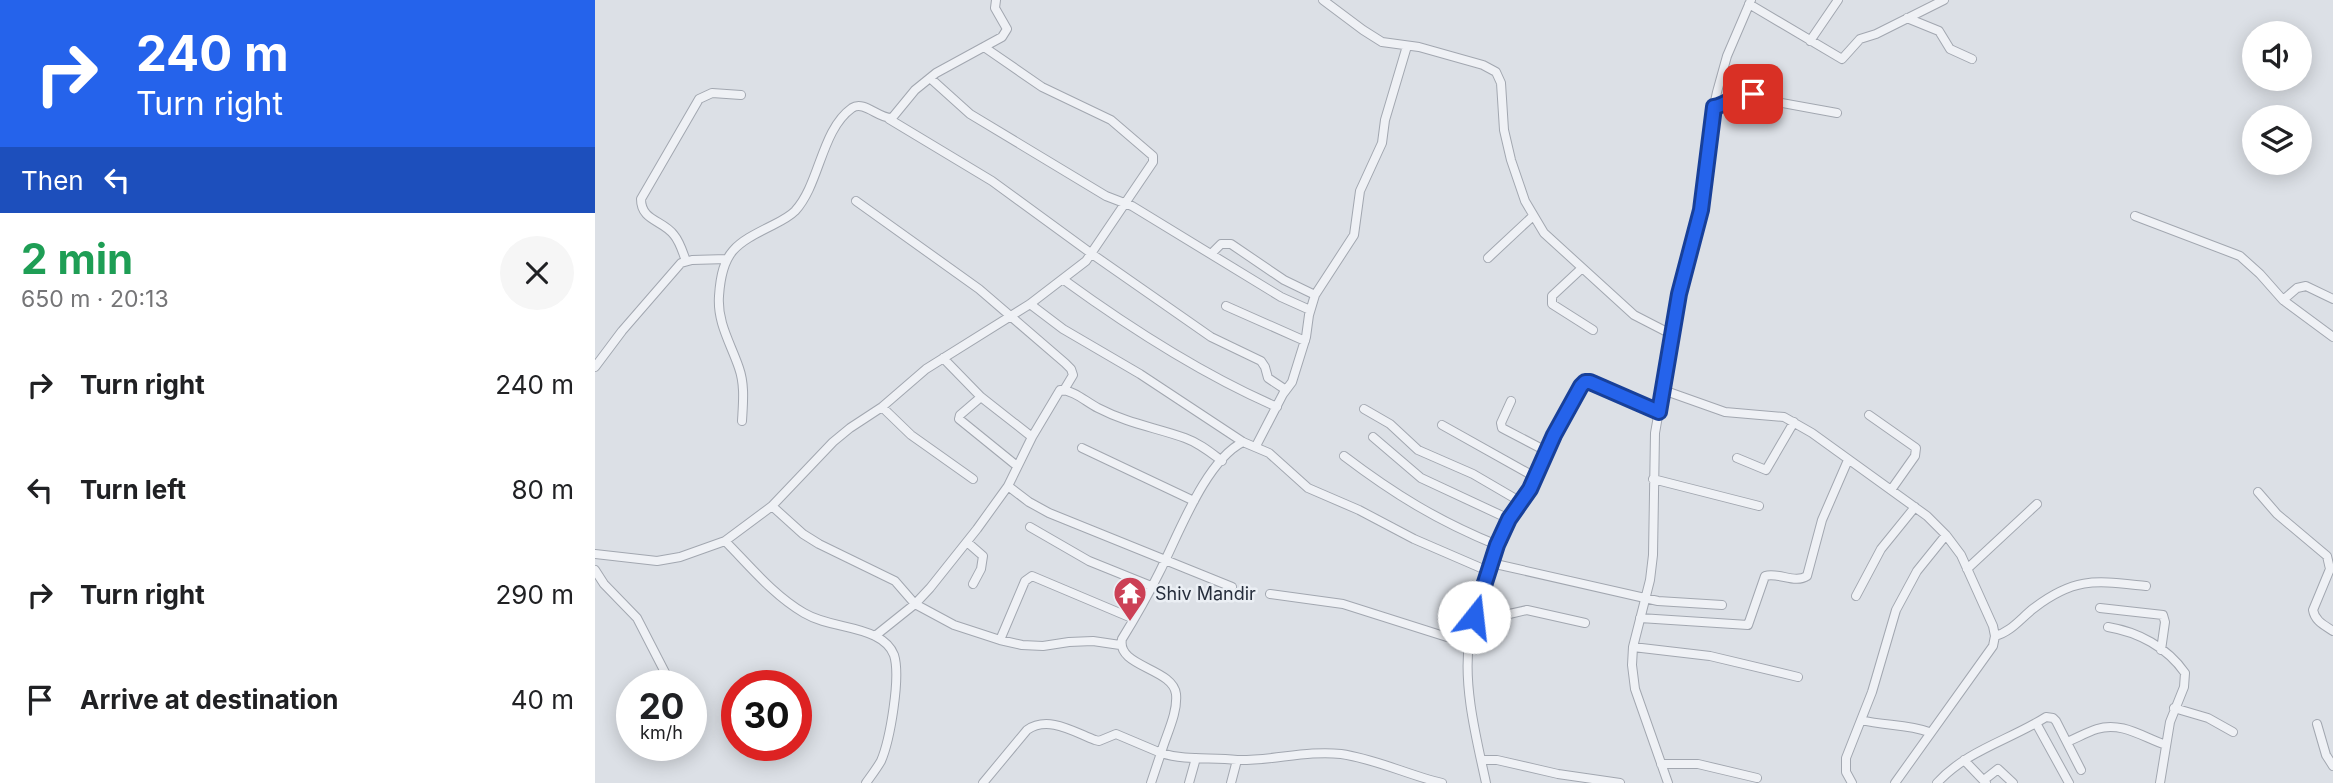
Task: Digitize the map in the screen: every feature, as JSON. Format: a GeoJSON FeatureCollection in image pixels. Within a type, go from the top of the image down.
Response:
{"type":"FeatureCollection","features":[{"type":"Feature","properties":{"kind":"street"},"geometry":{"type":"LineString","coordinates":[[889,119],[930,78],[962,57],[1002,37],[1007,29],[995,8],[996,0]]}},
{"type":"Feature","properties":{"kind":"street"},"geometry":{"type":"LineString","coordinates":[[1323,0],[1374,37],[1391,44],[1483,65],[1496,72],[1501,83],[1504,130],[1511,160],[1533,216],[1543,233],[1634,315],[1672,337]]}},
{"type":"Feature","properties":{"kind":"street"},"geometry":{"type":"LineString","coordinates":[[1810,41],[1838,0]]}},
{"type":"Feature","properties":{"kind":"street"},"geometry":{"type":"LineString","coordinates":[[1668,783],[1635,689],[1633,647],[1646,598],[1653,555],[1655,433],[1679,294],[1701,210],[1714,107],[1727,55],[1750,2],[1842,59],[1860,39],[1876,34],[1944,0]]}},
{"type":"Feature","properties":{"kind":"street"},"geometry":{"type":"LineString","coordinates":[[1907,18],[1939,31],[1950,49],[1972,59]]}},
{"type":"Feature","properties":{"kind":"street"},"geometry":{"type":"LineString","coordinates":[[1256,446],[1292,383],[1315,295],[1354,235],[1360,191],[1382,143],[1385,120],[1407,46]]}},
{"type":"Feature","properties":{"kind":"street"},"geometry":{"type":"LineString","coordinates":[[595,554],[657,561],[681,557],[725,541],[772,506],[833,442],[943,358],[1064,280],[1092,254],[1153,162],[1152,154],[1111,120],[1042,87],[984,47]]}},
{"type":"Feature","properties":{"kind":"street"},"geometry":{"type":"LineString","coordinates":[[930,78],[970,114],[1281,297],[1310,310]]}},
{"type":"Feature","properties":{"kind":"street"},"geometry":{"type":"LineString","coordinates":[[687,261],[677,238],[642,210],[641,199],[699,99],[712,93],[741,95]]}},
{"type":"Feature","properties":{"kind":"street"},"geometry":{"type":"LineString","coordinates":[[1714,107],[1727,104],[1747,93],[1771,101],[1837,113]]}},
{"type":"Feature","properties":{"kind":"street"},"geometry":{"type":"LineString","coordinates":[[742,421],[744,389],[740,369],[722,328],[719,313],[719,295],[727,259],[740,243],[794,212],[802,202],[826,146],[842,118],[852,108],[862,106],[946,151],[1211,337],[1261,361],[1268,378],[1286,390]]}},
{"type":"Feature","properties":{"kind":"street"},"geometry":{"type":"LineString","coordinates":[[856,201],[1012,315],[1072,369],[1073,375],[1064,390],[1056,394],[1008,486],[967,542],[915,604],[875,636]]}},
{"type":"Feature","properties":{"kind":"street"},"geometry":{"type":"LineString","coordinates":[[1488,258],[1533,216]]}},
{"type":"Feature","properties":{"kind":"street"},"geometry":{"type":"LineString","coordinates":[[2135,216],[2240,256],[2283,300],[2333,337]]}},
{"type":"Feature","properties":{"kind":"street"},"geometry":{"type":"LineString","coordinates":[[1211,254],[1221,244],[1231,244],[1284,280],[1315,295]]}},
{"type":"Feature","properties":{"kind":"street"},"geometry":{"type":"LineString","coordinates":[[595,367],[675,268],[687,261],[727,259]]}},
{"type":"Feature","properties":{"kind":"street"},"geometry":{"type":"LineString","coordinates":[[1581,269],[1552,296],[1552,303],[1593,330]]}},
{"type":"Feature","properties":{"kind":"street"},"geometry":{"type":"LineString","coordinates":[[1064,280],[1099,306],[1213,376],[1277,407]]}},
{"type":"Feature","properties":{"kind":"street"},"geometry":{"type":"LineString","coordinates":[[2283,300],[2297,288],[2306,286],[2333,299]]}},
{"type":"Feature","properties":{"kind":"street"},"geometry":{"type":"LineString","coordinates":[[1030,304],[1063,329],[1151,381],[1243,442],[1269,453],[1308,488],[1359,510],[1414,539],[1489,567],[1646,598],[1722,605]]}},
{"type":"Feature","properties":{"kind":"street"},"geometry":{"type":"LineString","coordinates":[[1226,306],[1305,341]]}},
{"type":"Feature","properties":{"kind":"street"},"geometry":{"type":"LineString","coordinates":[[943,358],[981,397],[1032,437]]}},
{"type":"Feature","properties":{"kind":"street"},"geometry":{"type":"LineString","coordinates":[[1486,783],[1471,693],[1469,644],[1489,567],[1509,519],[1535,477],[1585,382],[1659,412]]}},
{"type":"Feature","properties":{"kind":"street"},"geometry":{"type":"LineString","coordinates":[[1064,390],[1134,424],[1185,438],[1222,461]]}},
{"type":"Feature","properties":{"kind":"street"},"geometry":{"type":"LineString","coordinates":[[1663,390],[1725,412],[1770,415],[1794,422],[1915,507],[1946,535],[1967,569],[1993,625],[1995,636],[1987,656],[1929,732],[1895,783]]}},
{"type":"Feature","properties":{"kind":"street"},"geometry":{"type":"LineString","coordinates":[[981,397],[960,415],[959,419],[1017,466]]}},
{"type":"Feature","properties":{"kind":"street"},"geometry":{"type":"LineString","coordinates":[[1511,401],[1501,423],[1502,428],[1546,452]]}},
{"type":"Feature","properties":{"kind":"street"},"geometry":{"type":"LineString","coordinates":[[882,407],[911,435],[973,479]]}},
{"type":"Feature","properties":{"kind":"street"},"geometry":{"type":"LineString","coordinates":[[1364,408],[1389,424],[1417,450],[1473,474],[1521,502]]}},
{"type":"Feature","properties":{"kind":"street"},"geometry":{"type":"LineString","coordinates":[[1869,415],[1916,448],[1915,456],[1891,490]]}},
{"type":"Feature","properties":{"kind":"street"},"geometry":{"type":"LineString","coordinates":[[1737,458],[1766,470],[1794,422]]}},
{"type":"Feature","properties":{"kind":"street"},"geometry":{"type":"LineString","coordinates":[[1442,425],[1535,477]]}},
{"type":"Feature","properties":{"kind":"street"},"geometry":{"type":"LineString","coordinates":[[1373,437],[1421,478],[1509,519]]}},
{"type":"Feature","properties":{"kind":"street"},"geometry":{"type":"LineString","coordinates":[[1120,645],[1194,501],[1222,461],[1234,447],[1243,442]]}},
{"type":"Feature","properties":{"kind":"street"},"geometry":{"type":"LineString","coordinates":[[1082,448],[1194,501]]}},
{"type":"Feature","properties":{"kind":"street"},"geometry":{"type":"LineString","coordinates":[[1344,456],[1405,500],[1497,545]]}},
{"type":"Feature","properties":{"kind":"street"},"geometry":{"type":"LineString","coordinates":[[1640,618],[1748,625],[1765,576],[1800,580],[1808,576],[1822,520],[1848,460]]}},
{"type":"Feature","properties":{"kind":"street"},"geometry":{"type":"LineString","coordinates":[[1653,479],[1759,506]]}},
{"type":"Feature","properties":{"kind":"street"},"geometry":{"type":"LineString","coordinates":[[1008,486],[1049,513],[1231,587]]}},
{"type":"Feature","properties":{"kind":"street"},"geometry":{"type":"LineString","coordinates":[[2258,492],[2290,526],[2327,556],[2330,569],[2313,610],[2314,616],[2333,631]]}},
{"type":"Feature","properties":{"kind":"street"},"geometry":{"type":"LineString","coordinates":[[1967,569],[2037,503]]}},
{"type":"Feature","properties":{"kind":"street"},"geometry":{"type":"LineString","coordinates":[[772,506],[803,534],[895,581],[915,604],[954,625],[1000,640],[1043,646],[1081,641],[1120,645]]}},
{"type":"Feature","properties":{"kind":"street"},"geometry":{"type":"LineString","coordinates":[[1856,596],[1881,549],[1915,507]]}},
{"type":"Feature","properties":{"kind":"street"},"geometry":{"type":"LineString","coordinates":[[1030,527],[1089,561],[1151,586]]}},
{"type":"Feature","properties":{"kind":"street"},"geometry":{"type":"LineString","coordinates":[[1852,783],[1846,772],[1846,758],[1872,692],[1896,610],[1917,571],[1946,535]]}},
{"type":"Feature","properties":{"kind":"street"},"geometry":{"type":"LineString","coordinates":[[725,541],[782,597],[804,614],[822,622],[875,636],[889,646],[894,656],[896,672],[888,741],[880,762],[866,783]]}},
{"type":"Feature","properties":{"kind":"street"},"geometry":{"type":"LineString","coordinates":[[967,542],[983,556],[981,569],[973,584]]}},
{"type":"Feature","properties":{"kind":"street"},"geometry":{"type":"LineString","coordinates":[[595,570],[604,584],[637,618],[664,670]]}},
{"type":"Feature","properties":{"kind":"street"},"geometry":{"type":"LineString","coordinates":[[1000,640],[1025,581],[1032,576],[1134,619]]}},
{"type":"Feature","properties":{"kind":"street"},"geometry":{"type":"LineString","coordinates":[[1995,636],[2073,585],[2106,582],[2146,586]]}},
{"type":"Feature","properties":{"kind":"street"},"geometry":{"type":"LineString","coordinates":[[1270,594],[1343,604],[1469,644]]}},
{"type":"Feature","properties":{"kind":"street"},"geometry":{"type":"LineString","coordinates":[[1477,608],[1505,615],[1527,610],[1584,623]]}},
{"type":"Feature","properties":{"kind":"street"},"geometry":{"type":"LineString","coordinates":[[2100,608],[2163,615],[2165,622],[2161,650]]}},
{"type":"Feature","properties":{"kind":"street"},"geometry":{"type":"LineString","coordinates":[[2108,627],[2140,635],[2185,673],[2184,687],[2175,708],[2166,745],[2160,783]]}},
{"type":"Feature","properties":{"kind":"street"},"geometry":{"type":"LineString","coordinates":[[1120,645],[1145,668],[1168,678],[1175,688],[1175,709],[1151,783]]}},
{"type":"Feature","properties":{"kind":"street"},"geometry":{"type":"LineString","coordinates":[[1633,647],[1710,656],[1797,677]]}},
{"type":"Feature","properties":{"kind":"street"},"geometry":{"type":"LineString","coordinates":[[2175,708],[2208,718],[2233,732]]}},
{"type":"Feature","properties":{"kind":"street"},"geometry":{"type":"LineString","coordinates":[[1937,783],[1951,768],[1964,760],[2046,717],[2053,718],[2081,770]]}},
{"type":"Feature","properties":{"kind":"street"},"geometry":{"type":"LineString","coordinates":[[1861,720],[1929,732]]}},
{"type":"Feature","properties":{"kind":"street"},"geometry":{"type":"LineString","coordinates":[[983,783],[1027,730],[1044,723],[1095,740],[1117,734],[1161,753],[1181,758],[1262,760],[1314,753],[1342,754],[1442,783]]}},
{"type":"Feature","properties":{"kind":"street"},"geometry":{"type":"LineString","coordinates":[[2036,723],[2069,783]]}},
{"type":"Feature","properties":{"kind":"street"},"geometry":{"type":"LineString","coordinates":[[2317,724],[2326,755],[2333,766]]}},
{"type":"Feature","properties":{"kind":"street"},"geometry":{"type":"LineString","coordinates":[[2067,742],[2108,726],[2132,731],[2166,745]]}},
{"type":"Feature","properties":{"kind":"street"},"geometry":{"type":"LineString","coordinates":[[1189,783],[1196,758]]}},
{"type":"Feature","properties":{"kind":"street"},"geometry":{"type":"LineString","coordinates":[[1231,783],[1237,760]]}},
{"type":"Feature","properties":{"kind":"street"},"geometry":{"type":"LineString","coordinates":[[1481,760],[1497,760],[1558,774],[1620,783]]}},
{"type":"Feature","properties":{"kind":"street"},"geometry":{"type":"LineString","coordinates":[[1964,760],[1985,781],[1998,769],[2013,783]]}},
{"type":"Feature","properties":{"kind":"street"},"geometry":{"type":"LineString","coordinates":[[1661,764],[1697,764],[1757,778]]}},
{"type":"Feature","properties":{"kind":"place","name":"Shiv Mandir"},"geometry":{"type":"Point","coordinates":[1130,623]}},
{"type":"Feature","properties":{"kind":"route"},"geometry":{"type":"LineString","coordinates":[[1474,617],[1497,545],[1509,519],[1530,489],[1554,435],[1581,386],[1590,382],[1659,412],[1679,294],[1701,210],[1714,107],[1727,104],[1742,94],[1753,94]]}}]}
